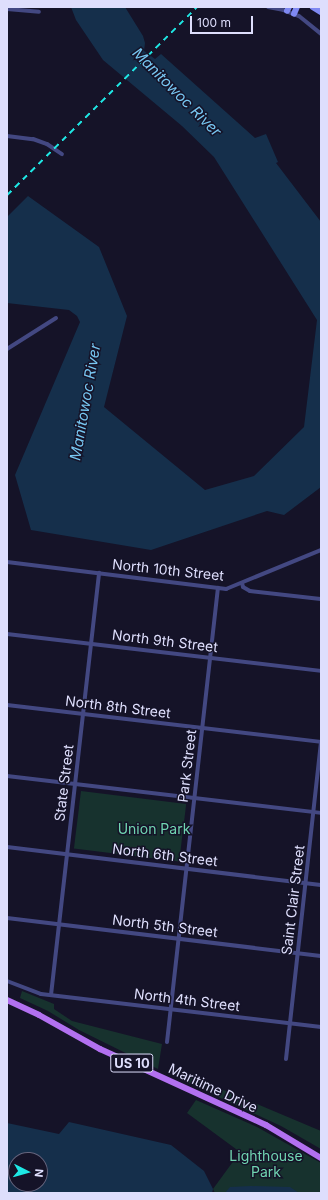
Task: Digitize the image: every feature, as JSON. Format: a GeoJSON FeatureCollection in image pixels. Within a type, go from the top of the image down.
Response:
{"type":"FeatureCollection","features":[{"type":"Feature","properties":{"kind":"main road"},"geometry":{"type":"LineString","coordinates":[[294,14],[297,7]]}},
{"type":"Feature","properties":{"kind":"main road"},"geometry":{"type":"LineString","coordinates":[[313,7],[321,12]]}},
{"type":"Feature","properties":{"kind":"main road","name":"Maritime Drive"},"geometry":{"type":"LineString","coordinates":[[7,1000],[39,1015],[100,1050],[266,1126],[321,1158]]}},
{"type":"Feature","properties":{"kind":"street"},"geometry":{"type":"LineString","coordinates":[[268,7],[288,9],[304,19],[321,34]]}},
{"type":"Feature","properties":{"kind":"street"},"geometry":{"type":"LineString","coordinates":[[7,9],[39,12]]}},
{"type":"Feature","properties":{"kind":"street"},"geometry":{"type":"LineString","coordinates":[[7,136],[33,139],[46,144],[62,154]]}},
{"type":"Feature","properties":{"kind":"street"},"geometry":{"type":"LineString","coordinates":[[7,349],[56,318]]}},
{"type":"Feature","properties":{"kind":"street"},"geometry":{"type":"LineString","coordinates":[[242,583],[321,550]]}},
{"type":"Feature","properties":{"kind":"street","name":"North 10th Street"},"geometry":{"type":"LineString","coordinates":[[7,562],[226,589],[242,583],[243,588],[250,591],[321,599]]}},
{"type":"Feature","properties":{"kind":"street","name":"State Street"},"geometry":{"type":"LineString","coordinates":[[51,995],[99,573]]}},
{"type":"Feature","properties":{"kind":"street","name":"Park Street"},"geometry":{"type":"LineString","coordinates":[[167,1042],[218,588]]}},
{"type":"Feature","properties":{"kind":"street","name":"North 9th Street"},"geometry":{"type":"LineString","coordinates":[[7,634],[321,671]]}},
{"type":"Feature","properties":{"kind":"street","name":"North 8th Street"},"geometry":{"type":"LineString","coordinates":[[7,705],[321,743]]}},
{"type":"Feature","properties":{"kind":"street","name":"Saint Clair Street"},"geometry":{"type":"LineString","coordinates":[[286,1058],[321,743]]}},
{"type":"Feature","properties":{"kind":"street"},"geometry":{"type":"LineString","coordinates":[[7,776],[321,813]]}},
{"type":"Feature","properties":{"kind":"street","name":"North 6th Street"},"geometry":{"type":"LineString","coordinates":[[7,847],[321,885]]}},
{"type":"Feature","properties":{"kind":"street","name":"North 5th Street"},"geometry":{"type":"LineString","coordinates":[[7,918],[321,956]]}},
{"type":"Feature","properties":{"kind":"street","name":"North 4th Street"},"geometry":{"type":"LineString","coordinates":[[7,980],[40,994],[321,1027]]}},
{"type":"Feature","properties":{"kind":"green space","name":"Union Park"},"geometry":{"type":"Polygon","coordinates":[[[81,791],[186,804],[179,861],[74,849],[81,791]]]}},
{"type":"Feature","properties":{"kind":"green space"},"geometry":{"type":"Polygon","coordinates":[[[22,991],[54,1004],[54,1009],[72,1021],[162,1044],[158,1069],[79,1030],[48,1011],[20,998],[22,991]]]}},
{"type":"Feature","properties":{"kind":"green space"},"geometry":{"type":"Polygon","coordinates":[[[169,1070],[195,1078],[321,1131],[321,1149],[281,1126],[167,1073],[169,1070]]]}},
{"type":"Feature","properties":{"kind":"green space","name":"Lighthouse Park"},"geometry":{"type":"Polygon","coordinates":[[[196,1100],[257,1127],[321,1163],[321,1193],[215,1193],[213,1189],[240,1152],[187,1113],[196,1100]]]}},
{"type":"Feature","properties":{"kind":"water","name":"Manitowoc River"},"geometry":{"type":"Polygon","coordinates":[[[71,7],[125,7],[143,36],[145,43],[144,51],[155,59],[161,54],[255,138],[266,134],[278,162],[276,163],[321,222],[321,487],[284,515],[267,511],[151,550],[31,530],[15,475],[80,322],[77,316],[69,310],[7,303],[7,217],[28,196],[99,247],[127,316],[104,407],[205,490],[254,476],[304,427],[317,320],[214,157],[182,126],[103,60],[76,20],[71,7]]]}},
{"type":"Feature","properties":{"kind":"water"},"geometry":{"type":"Polygon","coordinates":[[[69,1122],[171,1145],[204,1171],[213,1189],[212,1193],[7,1193],[7,1123],[59,1134],[69,1122]]]}},
{"type":"Feature","properties":{"kind":"water"},"geometry":{"type":"Polygon","coordinates":[[[230,1187],[290,1187],[299,1193],[225,1193],[230,1187]]]}},
{"type":"Feature","properties":{"kind":"railway"},"geometry":{"type":"LineString","coordinates":[[7,195],[197,7]]}}]}
